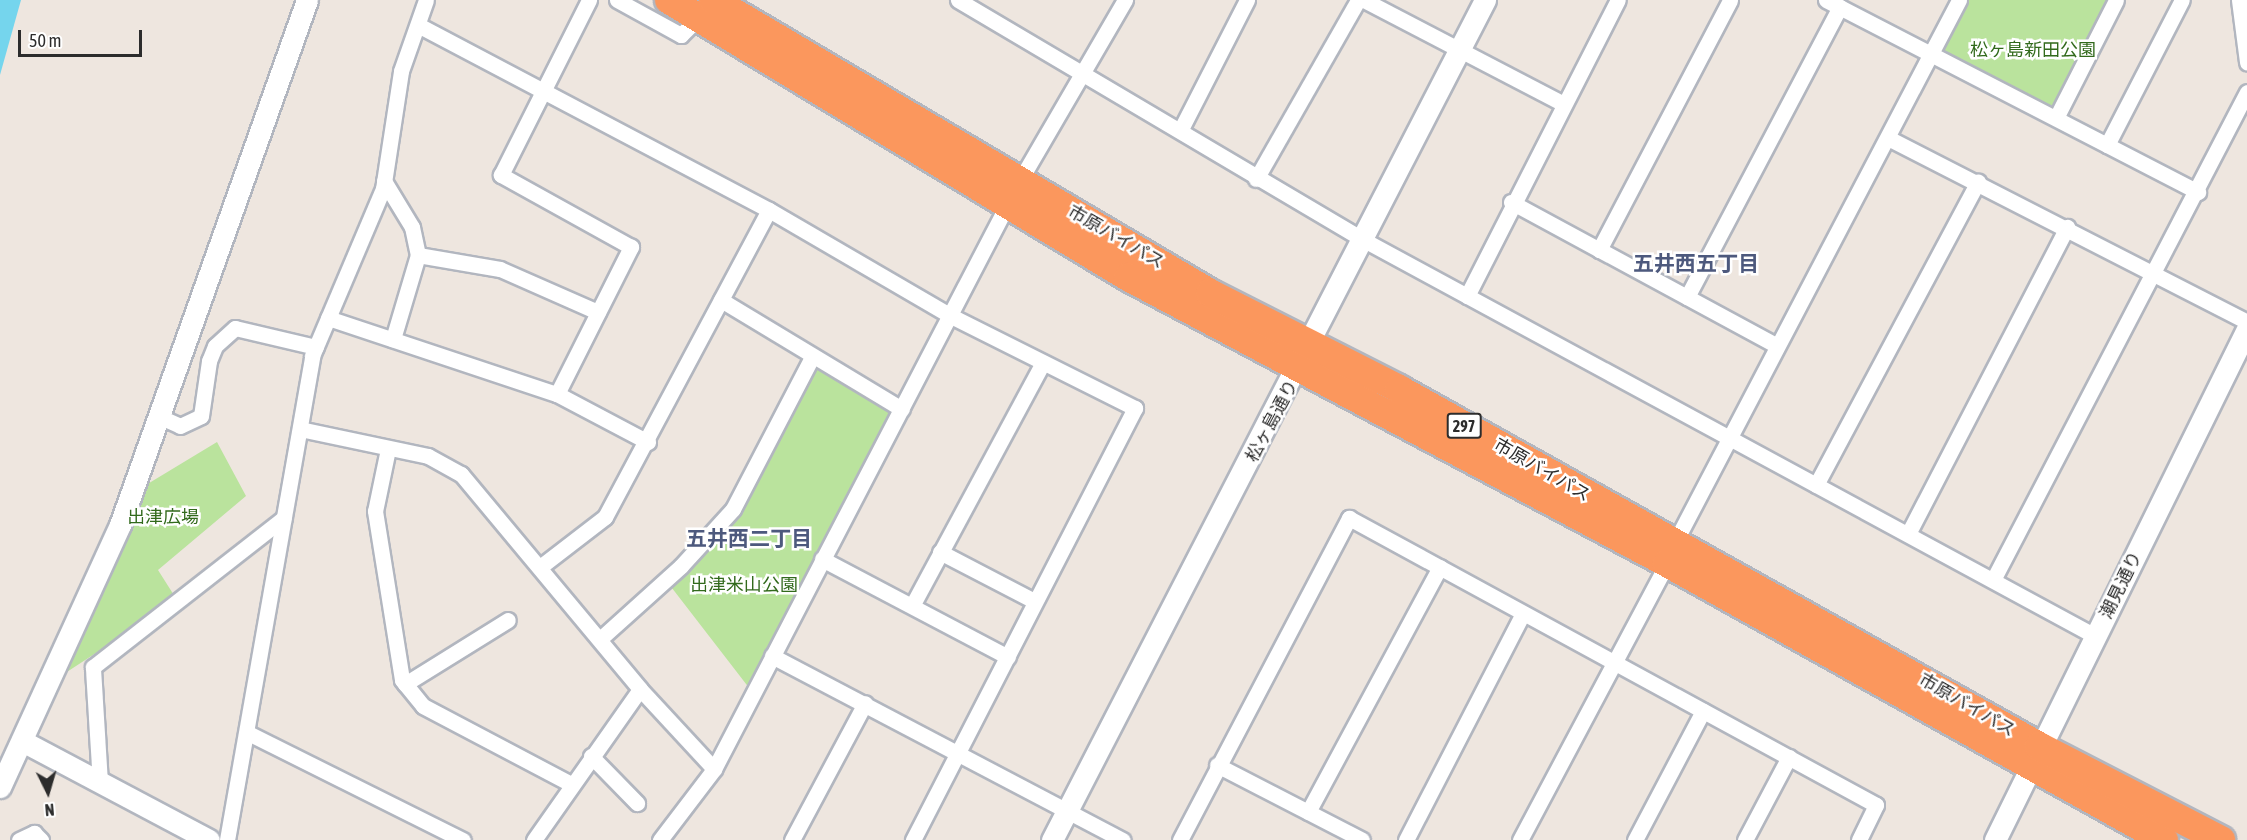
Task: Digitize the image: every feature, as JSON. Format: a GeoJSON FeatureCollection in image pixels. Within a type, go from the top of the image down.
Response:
{"type":"FeatureCollection","features":[{"type":"Feature","properties":{"kind":"highway","name":"市原バイパス"},"geometry":{"type":"LineString","coordinates":[[669,0],[706,9],[1014,192],[1311,344],[1670,553],[2035,755],[2221,840]]}},
{"type":"Feature","properties":{"kind":"highway","name":"市原バイパス"},"geometry":{"type":"LineString","coordinates":[[1014,192],[1128,277],[1299,370],[1670,553]]}},
{"type":"Feature","properties":{"kind":"highway","name":"市原バイパス"},"geometry":{"type":"LineString","coordinates":[[2035,755],[2164,840]]}},
{"type":"Feature","properties":{"kind":"street"},"geometry":{"type":"LineString","coordinates":[[0,787],[24,742],[120,525],[307,0]]}},
{"type":"Feature","properties":{"kind":"street"},"geometry":{"type":"LineString","coordinates":[[227,840],[316,347],[384,181],[401,71],[426,0]]}},
{"type":"Feature","properties":{"kind":"street"},"geometry":{"type":"LineString","coordinates":[[557,394],[631,247],[501,175],[542,87],[589,0]]}},
{"type":"Feature","properties":{"kind":"street"},"geometry":{"type":"LineString","coordinates":[[617,0],[681,35],[706,9]]}},
{"type":"Feature","properties":{"kind":"street"},"geometry":{"type":"LineString","coordinates":[[958,0],[1083,75],[1181,129],[1256,178],[1362,239],[2095,636]]}},
{"type":"Feature","properties":{"kind":"street"},"geometry":{"type":"LineString","coordinates":[[660,840],[714,769],[1014,192],[1125,0]]}},
{"type":"Feature","properties":{"kind":"street"},"geometry":{"type":"LineString","coordinates":[[1181,129],[1247,0]]}},
{"type":"Feature","properties":{"kind":"street"},"geometry":{"type":"LineString","coordinates":[[1256,178],[1358,0]]}},
{"type":"Feature","properties":{"kind":"street"},"geometry":{"type":"LineString","coordinates":[[1364,0],[1564,104]]}},
{"type":"Feature","properties":{"kind":"street","name":"松ヶ島通り"},"geometry":{"type":"LineString","coordinates":[[1052,840],[1299,370],[1362,239],[1485,0]]}},
{"type":"Feature","properties":{"kind":"street"},"geometry":{"type":"LineString","coordinates":[[1467,296],[1511,202],[1618,0]]}},
{"type":"Feature","properties":{"kind":"street"},"geometry":{"type":"LineString","coordinates":[[1599,250],[1730,0]]}},
{"type":"Feature","properties":{"kind":"street"},"geometry":{"type":"LineString","coordinates":[[1520,840],[1670,553],[1775,345],[1888,138],[1959,0]]}},
{"type":"Feature","properties":{"kind":"street"},"geometry":{"type":"LineString","coordinates":[[2056,118],[2116,0]]}},
{"type":"Feature","properties":{"kind":"street"},"geometry":{"type":"LineString","coordinates":[[2107,145],[2182,0]]}},
{"type":"Feature","properties":{"kind":"street"},"geometry":{"type":"LineString","coordinates":[[2239,0],[2247,62]]}},
{"type":"Feature","properties":{"kind":"street"},"geometry":{"type":"LineString","coordinates":[[1687,297],[1833,4],[2198,192]]}},
{"type":"Feature","properties":{"kind":"street"},"geometry":{"type":"LineString","coordinates":[[418,25],[542,87],[769,210],[951,316],[1135,408],[1034,601],[961,754],[913,840]]}},
{"type":"Feature","properties":{"kind":"street"},"geometry":{"type":"LineString","coordinates":[[1994,580],[2157,274],[2247,92]]}},
{"type":"Feature","properties":{"kind":"street"},"geometry":{"type":"LineString","coordinates":[[1888,138],[1978,181],[2247,322]]}},
{"type":"Feature","properties":{"kind":"street"},"geometry":{"type":"LineString","coordinates":[[384,181],[412,227],[418,255],[393,339]]}},
{"type":"Feature","properties":{"kind":"street"},"geometry":{"type":"LineString","coordinates":[[1816,485],[1978,181]]}},
{"type":"Feature","properties":{"kind":"street"},"geometry":{"type":"LineString","coordinates":[[1511,202],[1775,345]]}},
{"type":"Feature","properties":{"kind":"street"},"geometry":{"type":"LineString","coordinates":[[540,567],[605,517],[648,442],[769,210]]}},
{"type":"Feature","properties":{"kind":"street"},"geometry":{"type":"LineString","coordinates":[[1908,534],[2067,227]]}},
{"type":"Feature","properties":{"kind":"street"},"geometry":{"type":"LineString","coordinates":[[418,255],[500,269],[598,312]]}},
{"type":"Feature","properties":{"kind":"street"},"geometry":{"type":"LineString","coordinates":[[721,300],[812,357],[902,409]]}},
{"type":"Feature","properties":{"kind":"street"},"geometry":{"type":"LineString","coordinates":[[328,318],[557,394],[648,442]]}},
{"type":"Feature","properties":{"kind":"street"},"geometry":{"type":"LineString","coordinates":[[158,416],[180,426],[201,416],[209,361],[215,346],[235,328],[316,347]]}},
{"type":"Feature","properties":{"kind":"street","name":"潮見通り"},"geometry":{"type":"LineString","coordinates":[[1995,840],[2247,330]]}},
{"type":"Feature","properties":{"kind":"street"},"geometry":{"type":"LineString","coordinates":[[600,639],[688,559],[733,509],[812,357]]}},
{"type":"Feature","properties":{"kind":"street"},"geometry":{"type":"LineString","coordinates":[[913,604],[1043,363]]}},
{"type":"Feature","properties":{"kind":"street"},"geometry":{"type":"LineString","coordinates":[[300,429],[428,456],[461,474],[640,689],[714,769]]}},
{"type":"Feature","properties":{"kind":"street"},"geometry":{"type":"LineString","coordinates":[[388,448],[375,511],[405,684],[423,706],[571,784]]}},
{"type":"Feature","properties":{"kind":"street"},"geometry":{"type":"LineString","coordinates":[[100,783],[93,667],[284,518]]}},
{"type":"Feature","properties":{"kind":"street"},"geometry":{"type":"LineString","coordinates":[[1180,840],[1217,765],[1349,518],[1876,805],[1859,840]]}},
{"type":"Feature","properties":{"kind":"street"},"geometry":{"type":"LineString","coordinates":[[940,552],[1034,601]]}},
{"type":"Feature","properties":{"kind":"street"},"geometry":{"type":"LineString","coordinates":[[822,559],[913,604],[1008,657]]}},
{"type":"Feature","properties":{"kind":"street"},"geometry":{"type":"LineString","coordinates":[[1308,812],[1440,567]]}},
{"type":"Feature","properties":{"kind":"street"},"geometry":{"type":"LineString","coordinates":[[1406,840],[1523,613]]}},
{"type":"Feature","properties":{"kind":"street"},"geometry":{"type":"LineString","coordinates":[[405,684],[508,620]]}},
{"type":"Feature","properties":{"kind":"street"},"geometry":{"type":"LineString","coordinates":[[772,656],[866,703],[1067,812],[1124,840]]}},
{"type":"Feature","properties":{"kind":"street"},"geometry":{"type":"LineString","coordinates":[[534,840],[571,784],[640,689]]}},
{"type":"Feature","properties":{"kind":"street"},"geometry":{"type":"LineString","coordinates":[[792,840],[866,703]]}},
{"type":"Feature","properties":{"kind":"street"},"geometry":{"type":"LineString","coordinates":[[1635,840],[1703,711]]}},
{"type":"Feature","properties":{"kind":"street"},"geometry":{"type":"LineString","coordinates":[[248,733],[463,840]]}},
{"type":"Feature","properties":{"kind":"street"},"geometry":{"type":"LineString","coordinates":[[24,742],[209,840]]}},
{"type":"Feature","properties":{"kind":"street"},"geometry":{"type":"LineString","coordinates":[[591,756],[638,802]]}},
{"type":"Feature","properties":{"kind":"street"},"geometry":{"type":"LineString","coordinates":[[1745,840],[1789,757]]}},
{"type":"Feature","properties":{"kind":"street"},"geometry":{"type":"LineString","coordinates":[[1217,765],[1362,840]]}},
{"type":"Feature","properties":{"kind":"street"},"geometry":{"type":"LineString","coordinates":[[19,840],[34,833],[41,840]]}},
{"type":"Feature","properties":{"kind":"green space","name":"松ヶ島新田公園"},"geometry":{"type":"Polygon","coordinates":[[[1961,0],[2116,0],[2056,118],[1932,54],[1961,0]]]}},
{"type":"Feature","properties":{"kind":"green space","name":"出津米山公園"},"geometry":{"type":"Polygon","coordinates":[[[812,357],[902,409],[753,693],[665,579],[709,538],[812,357]]]}},
{"type":"Feature","properties":{"kind":"green space","name":"出津広場"},"geometry":{"type":"Polygon","coordinates":[[[217,442],[246,496],[158,570],[177,600],[50,683],[131,494],[217,442]]]}},
{"type":"Feature","properties":{"kind":"water"},"geometry":{"type":"Polygon","coordinates":[[[0,0],[21,0],[0,75],[0,0]]]}},
{"type":"Feature","properties":{"kind":"district","name":"五井西五丁目"},"geometry":{"type":"Point","coordinates":[1696,263]}},
{"type":"Feature","properties":{"kind":"district","name":"五井西二丁目"},"geometry":{"type":"Point","coordinates":[749,538]}}]}
